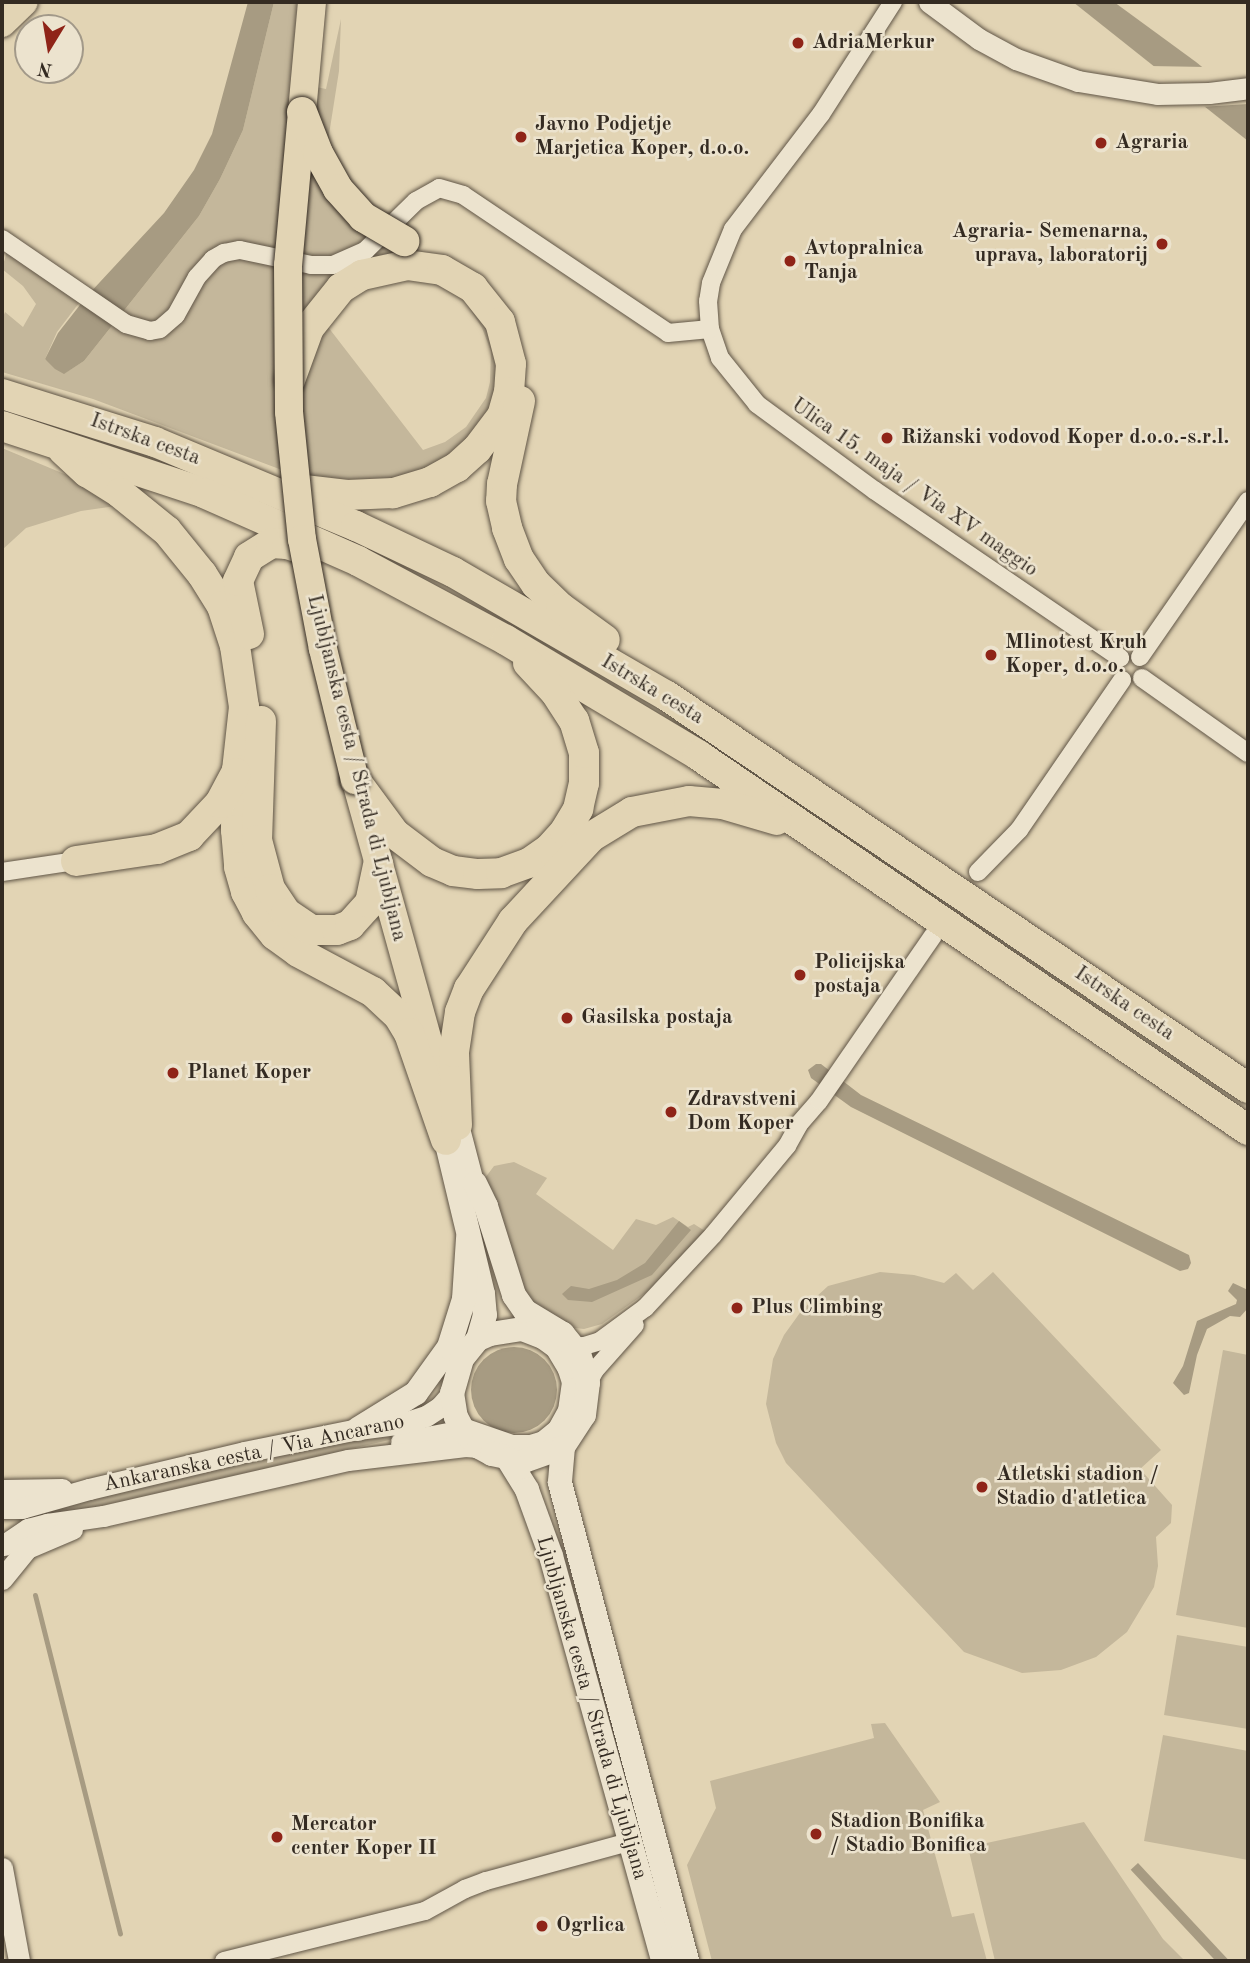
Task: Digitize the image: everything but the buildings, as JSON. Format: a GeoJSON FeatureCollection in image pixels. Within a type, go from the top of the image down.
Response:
{"type":"FeatureCollection","features":[{"type":"Feature","properties":{"kind":"highway"},"geometry":{"type":"LineString","coordinates":[[277,491],[298,489],[366,495],[410,489],[457,467],[477,449],[502,416],[509,392],[511,364],[500,322],[473,288],[442,271],[363,217],[338,189],[318,153],[304,99]]}},
{"type":"Feature","properties":{"kind":"highway"},"geometry":{"type":"LineString","coordinates":[[287,387],[309,328],[341,288],[362,275],[401,243]]}},
{"type":"Feature","properties":{"kind":"highway"},"geometry":{"type":"LineString","coordinates":[[401,243],[475,275],[502,303],[518,335],[524,374],[505,466],[502,501],[507,528],[526,571],[585,627],[638,661],[657,680],[667,696]]}},
{"type":"Feature","properties":{"kind":"highway","name":"Istrska cesta"},"geometry":{"type":"LineString","coordinates":[[2,394],[155,442],[277,491],[453,572],[667,696],[1243,1083]]}},
{"type":"Feature","properties":{"kind":"highway","name":"Istrska cesta"},"geometry":{"type":"LineString","coordinates":[[2,426],[53,440],[204,493],[358,561],[506,640],[646,722],[1248,1130]]}},
{"type":"Feature","properties":{"kind":"highway"},"geometry":{"type":"LineString","coordinates":[[53,440],[87,472],[120,493],[167,531],[195,564],[222,606],[234,646],[244,707],[237,770],[239,867],[246,892],[257,913],[275,935],[298,952],[373,992],[398,1015],[409,1033],[451,1133]]}},
{"type":"Feature","properties":{"kind":"highway"},"geometry":{"type":"LineString","coordinates":[[358,561],[333,559],[287,544],[271,543],[249,557],[242,566],[238,592],[261,698],[257,840],[270,888],[286,913],[299,924],[311,930],[337,930],[350,925],[370,902],[379,864]]}},
{"type":"Feature","properties":{"kind":"highway"},"geometry":{"type":"LineString","coordinates":[[355,780],[396,834],[415,852],[453,871],[501,873],[529,863],[549,849],[565,831],[578,809],[584,783],[584,752],[574,721],[555,693],[506,640]]}},
{"type":"Feature","properties":{"kind":"highway"},"geometry":{"type":"LineString","coordinates":[[76,861],[157,849],[189,836],[220,803],[237,770]]}},
{"type":"Feature","properties":{"kind":"highway"},"geometry":{"type":"LineString","coordinates":[[451,1133],[454,1052],[460,1012],[469,989],[513,921],[591,837],[632,812],[689,801],[723,804],[813,833]]}},
{"type":"Feature","properties":{"kind":"main road"},"geometry":{"type":"LineString","coordinates":[[2,23],[24,2]]}},
{"type":"Feature","properties":{"kind":"main road","name":"Ljubljanska cesta / Strada di Ljubljana"},"geometry":{"type":"LineString","coordinates":[[312,2],[289,251],[287,387],[302,539],[323,649],[355,780],[451,1133],[468,1238],[483,1294],[485,1315],[478,1339]]}},
{"type":"Feature","properties":{"kind":"main road","name":"Ljubljanska cesta / Strada di Ljubljana"},"geometry":{"type":"LineString","coordinates":[[304,99],[323,39],[331,2]]}},
{"type":"Feature","properties":{"kind":"main road","name":"Ljubljanska cesta / Strada di Ljubljana"},"geometry":{"type":"LineString","coordinates":[[451,1133],[475,1183],[477,1208],[499,1286],[511,1316],[522,1329]]}},
{"type":"Feature","properties":{"kind":"main road"},"geometry":{"type":"LineString","coordinates":[[475,1183],[486,1206],[514,1295],[525,1311],[579,1354],[588,1382],[584,1415],[553,1447],[524,1461],[508,1459],[471,1439],[456,1417],[452,1393],[462,1359],[478,1339],[500,1331],[522,1329],[564,1343]]}},
{"type":"Feature","properties":{"kind":"main road"},"geometry":{"type":"LineString","coordinates":[[358,1429],[416,1393],[449,1347],[464,1299],[468,1238]]}},
{"type":"Feature","properties":{"kind":"main road"},"geometry":{"type":"LineString","coordinates":[[553,1447],[566,1422],[573,1398],[564,1343]]}},
{"type":"Feature","properties":{"kind":"main road"},"geometry":{"type":"LineString","coordinates":[[471,1439],[521,1448],[553,1447]]}},
{"type":"Feature","properties":{"kind":"main road","name":"Ljubljanska cesta / Strada di Ljubljana"},"geometry":{"type":"LineString","coordinates":[[553,1447],[580,1554],[580,1566],[687,1961]]}},
{"type":"Feature","properties":{"kind":"main road","name":"Ljubljanska cesta / Strada di Ljubljana"},"geometry":{"type":"LineString","coordinates":[[508,1459],[527,1490],[551,1556],[663,1961]]}},
{"type":"Feature","properties":{"kind":"street","name":"Ulica 15. maja / Via XV maggio"},"geometry":{"type":"LineString","coordinates":[[892,2],[821,114],[733,229],[711,283],[708,301],[710,329],[720,358],[757,404],[874,490],[1120,658]]}},
{"type":"Feature","properties":{"kind":"street"},"geometry":{"type":"LineString","coordinates":[[929,2],[979,39],[1049,73],[1109,88],[1157,94],[1209,93],[1248,88]]}},
{"type":"Feature","properties":{"kind":"street"},"geometry":{"type":"LineString","coordinates":[[2,239],[140,330],[160,328],[176,315],[207,265],[224,253],[240,250],[311,265],[333,265],[366,250],[401,243],[427,193],[439,188],[453,190],[668,333],[690,334],[710,329]]}},
{"type":"Feature","properties":{"kind":"street"},"geometry":{"type":"LineString","coordinates":[[1140,657],[1248,501]]}},
{"type":"Feature","properties":{"kind":"street"},"geometry":{"type":"LineString","coordinates":[[1130,654],[1140,657],[1146,669],[1142,678],[1132,683],[1122,680],[1116,670],[1120,658],[1130,654]]}},
{"type":"Feature","properties":{"kind":"street"},"geometry":{"type":"LineString","coordinates":[[1142,678],[1248,753]]}},
{"type":"Feature","properties":{"kind":"street"},"geometry":{"type":"LineString","coordinates":[[978,872],[1019,830],[1122,680]]}},
{"type":"Feature","properties":{"kind":"street"},"geometry":{"type":"LineString","coordinates":[[2,872],[76,861]]}},
{"type":"Feature","properties":{"kind":"street"},"geometry":{"type":"LineString","coordinates":[[564,1343],[600,1341],[640,1312],[713,1235],[787,1146],[799,1124],[824,1093],[933,936]]}},
{"type":"Feature","properties":{"kind":"street"},"geometry":{"type":"LineString","coordinates":[[588,1382],[595,1370],[635,1326],[640,1312]]}},
{"type":"Feature","properties":{"kind":"street","name":"Ankaranska cesta / Via Ancarano"},"geometry":{"type":"LineString","coordinates":[[2,1510],[22,1508],[89,1489],[358,1429],[404,1423],[426,1416],[440,1407],[452,1393]]}},
{"type":"Feature","properties":{"kind":"street","name":"Ankaranska cesta / Via Ancarano"},"geometry":{"type":"LineString","coordinates":[[3,1548],[28,1529],[103,1516],[368,1456],[377,1448],[432,1434],[471,1439]]}},
{"type":"Feature","properties":{"kind":"street","name":"Ankaranska cesta / Via Ancarano"},"geometry":{"type":"LineString","coordinates":[[2,1490],[89,1489]]}},
{"type":"Feature","properties":{"kind":"street"},"geometry":{"type":"LineString","coordinates":[[2,1510],[3,1548]]}},
{"type":"Feature","properties":{"kind":"street"},"geometry":{"type":"LineString","coordinates":[[2,1579],[27,1548],[103,1516]]}},
{"type":"Feature","properties":{"kind":"street"},"geometry":{"type":"LineString","coordinates":[[223,1961],[425,1912],[465,1889],[486,1881],[629,1842]]}},
{"type":"Feature","properties":{"kind":"street"},"geometry":{"type":"LineString","coordinates":[[2,1868],[5,1911],[18,1961]]}},
{"type":"Feature","properties":{"kind":"street"},"geometry":{"type":"LineString","coordinates":[[2,1954],[18,1961]]}},
{"type":"Feature","properties":{"kind":"shaded area"},"geometry":{"type":"Polygon","coordinates":[[[248,2],[274,2],[243,130],[220,179],[199,216],[84,361],[64,374],[45,359],[58,333],[87,296],[164,213],[194,170],[212,134],[248,2]]]}},
{"type":"Feature","properties":{"kind":"shaded area"},"geometry":{"type":"Polygon","coordinates":[[[274,2],[300,2],[296,83],[326,89],[341,19],[339,71],[328,141],[332,160],[407,265],[476,300],[505,364],[483,432],[420,474],[341,486],[282,470],[93,399],[2,372],[2,320],[5,312],[23,327],[36,304],[23,286],[2,269],[7,251],[79,303],[57,332],[45,359],[65,373],[84,361],[199,216],[243,130],[274,2]],[[376,279],[345,297],[325,323],[423,450],[445,442],[466,427],[486,398],[490,382],[491,351],[482,328],[465,301],[427,279],[376,279]]]}},
{"type":"Feature","properties":{"kind":"shaded area"},"geometry":{"type":"Polygon","coordinates":[[[1073,2],[1114,2],[1196,62],[1248,104],[1248,141],[1073,2]]]}},
{"type":"Feature","properties":{"kind":"shaded area"},"geometry":{"type":"Polygon","coordinates":[[[2,448],[86,483],[123,505],[81,511],[26,528],[2,550],[2,448]]]}},
{"type":"Feature","properties":{"kind":"shaded area"},"geometry":{"type":"Polygon","coordinates":[[[821,1064],[861,1095],[1189,1255],[1191,1263],[1188,1269],[1180,1271],[851,1107],[811,1078],[808,1070],[821,1064]]]}},
{"type":"Feature","properties":{"kind":"shaded area"},"geometry":{"type":"Polygon","coordinates":[[[514,1162],[547,1178],[536,1194],[613,1250],[636,1219],[656,1225],[673,1217],[688,1227],[694,1224],[705,1231],[658,1284],[602,1324],[584,1329],[575,1328],[525,1301],[485,1178],[494,1166],[514,1162]]]}},
{"type":"Feature","properties":{"kind":"shaded area"},"geometry":{"type":"Polygon","coordinates":[[[679,1221],[691,1230],[652,1275],[592,1302],[568,1300],[562,1294],[571,1286],[589,1289],[617,1280],[645,1263],[679,1221]]]}},
{"type":"Feature","properties":{"kind":"shaded area","name":"Atletski stadion / Stadio d'atletica"},"geometry":{"type":"Polygon","coordinates":[[[880,1272],[914,1275],[944,1283],[956,1273],[973,1290],[993,1272],[1161,1450],[1140,1469],[1172,1505],[1171,1523],[1156,1537],[1158,1566],[1154,1587],[1127,1632],[1096,1657],[1061,1670],[1022,1673],[964,1652],[786,1463],[776,1443],[766,1404],[773,1359],[784,1335],[802,1310],[828,1286],[880,1272]]]}},
{"type":"Feature","properties":{"kind":"shaded area"},"geometry":{"type":"Polygon","coordinates":[[[1233,1283],[1248,1290],[1248,1308],[1240,1317],[1230,1316],[1207,1329],[1197,1355],[1189,1393],[1184,1395],[1173,1383],[1183,1366],[1197,1321],[1236,1304],[1237,1300],[1228,1291],[1233,1283]]]}},
{"type":"Feature","properties":{"kind":"shaded area"},"geometry":{"type":"Polygon","coordinates":[[[514,1347],[530,1351],[544,1360],[553,1374],[557,1390],[553,1406],[544,1420],[530,1429],[514,1433],[498,1429],[484,1420],[475,1406],[471,1390],[475,1374],[484,1360],[498,1351],[514,1347]]]}},
{"type":"Feature","properties":{"kind":"shaded area"},"geometry":{"type":"Polygon","coordinates":[[[1223,1350],[1248,1355],[1248,1628],[1176,1615],[1223,1350]]]}},
{"type":"Feature","properties":{"kind":"shaded area"},"geometry":{"type":"Polygon","coordinates":[[[419,1424],[421,1432],[52,1517],[49,1507],[419,1424]]]}},
{"type":"Feature","properties":{"kind":"shaded area"},"geometry":{"type":"Polygon","coordinates":[[[1177,1635],[1248,1647],[1248,1729],[1164,1715],[1177,1635]]]}},
{"type":"Feature","properties":{"kind":"shaded area","name":"Stadion Bonifika / Stadio Bonifica"},"geometry":{"type":"Polygon","coordinates":[[[885,1723],[940,1802],[923,1810],[952,1917],[974,1913],[987,1961],[712,1961],[687,1865],[716,1808],[710,1781],[874,1738],[871,1724],[885,1723]]]}},
{"type":"Feature","properties":{"kind":"shaded area"},"geometry":{"type":"Polygon","coordinates":[[[1163,1735],[1248,1751],[1248,1860],[1144,1841],[1163,1735]]]}},
{"type":"Feature","properties":{"kind":"shaded area"},"geometry":{"type":"Polygon","coordinates":[[[1084,1822],[1163,1939],[1185,1961],[995,1961],[968,1847],[1084,1822]]]}},
{"type":"Feature","properties":{"kind":"shaded area"},"geometry":{"type":"Polygon","coordinates":[[[1138,1863],[1229,1960],[1216,1961],[1131,1870],[1138,1863]]]}},
{"type":"Feature","properties":{"kind":"pier"},"geometry":{"type":"Polygon","coordinates":[[[1149,66],[1207,67],[1248,100],[1248,104],[1201,107],[1149,66]]]}},
{"type":"Feature","properties":{"kind":"waterway"},"geometry":{"type":"LineString","coordinates":[[35,1595],[120,1933]]}},
{"type":"Feature","properties":{"kind":"place","name":"AdriaMerkur"},"geometry":{"type":"Point","coordinates":[798,43]}},
{"type":"Feature","properties":{"kind":"place","name":"Javno Podjetje Marjetica Koper, d.o.o."},"geometry":{"type":"Point","coordinates":[521,137]}},
{"type":"Feature","properties":{"kind":"place","name":"Agraria"},"geometry":{"type":"Point","coordinates":[1101,143]}},
{"type":"Feature","properties":{"kind":"place","name":"Agraria- Semenarna, uprava, laboratorij"},"geometry":{"type":"Point","coordinates":[1162,244]}},
{"type":"Feature","properties":{"kind":"place","name":"Avtopralnica Tanja"},"geometry":{"type":"Point","coordinates":[790,261]}},
{"type":"Feature","properties":{"kind":"place","name":"Rižanski vodovod Koper d.o.o.-s.r.l."},"geometry":{"type":"Point","coordinates":[887,438]}},
{"type":"Feature","properties":{"kind":"place","name":"Mlinotest Kruh Koper, d.o.o."},"geometry":{"type":"Point","coordinates":[991,655]}},
{"type":"Feature","properties":{"kind":"place","name":"Policijska postaja"},"geometry":{"type":"Point","coordinates":[800,975]}},
{"type":"Feature","properties":{"kind":"place","name":"Gasilska postaja"},"geometry":{"type":"Point","coordinates":[567,1018]}},
{"type":"Feature","properties":{"kind":"place","name":"Planet Koper"},"geometry":{"type":"Point","coordinates":[173,1073]}},
{"type":"Feature","properties":{"kind":"place","name":"Zdravstveni Dom Koper"},"geometry":{"type":"Point","coordinates":[671,1112]}},
{"type":"Feature","properties":{"kind":"place","name":"Plus Climbing"},"geometry":{"type":"Point","coordinates":[737,1308]}},
{"type":"Feature","properties":{"kind":"place","name":"Atletski stadion / Stadio d'atletica"},"geometry":{"type":"Point","coordinates":[982,1487]}},
{"type":"Feature","properties":{"kind":"place","name":"Stadion Bonifika / Stadio Bonifica"},"geometry":{"type":"Point","coordinates":[816,1834]}},
{"type":"Feature","properties":{"kind":"place","name":"Mercator center Koper II"},"geometry":{"type":"Point","coordinates":[277,1837]}},
{"type":"Feature","properties":{"kind":"place","name":"Ogrlica"},"geometry":{"type":"Point","coordinates":[542,1926]}}]}
